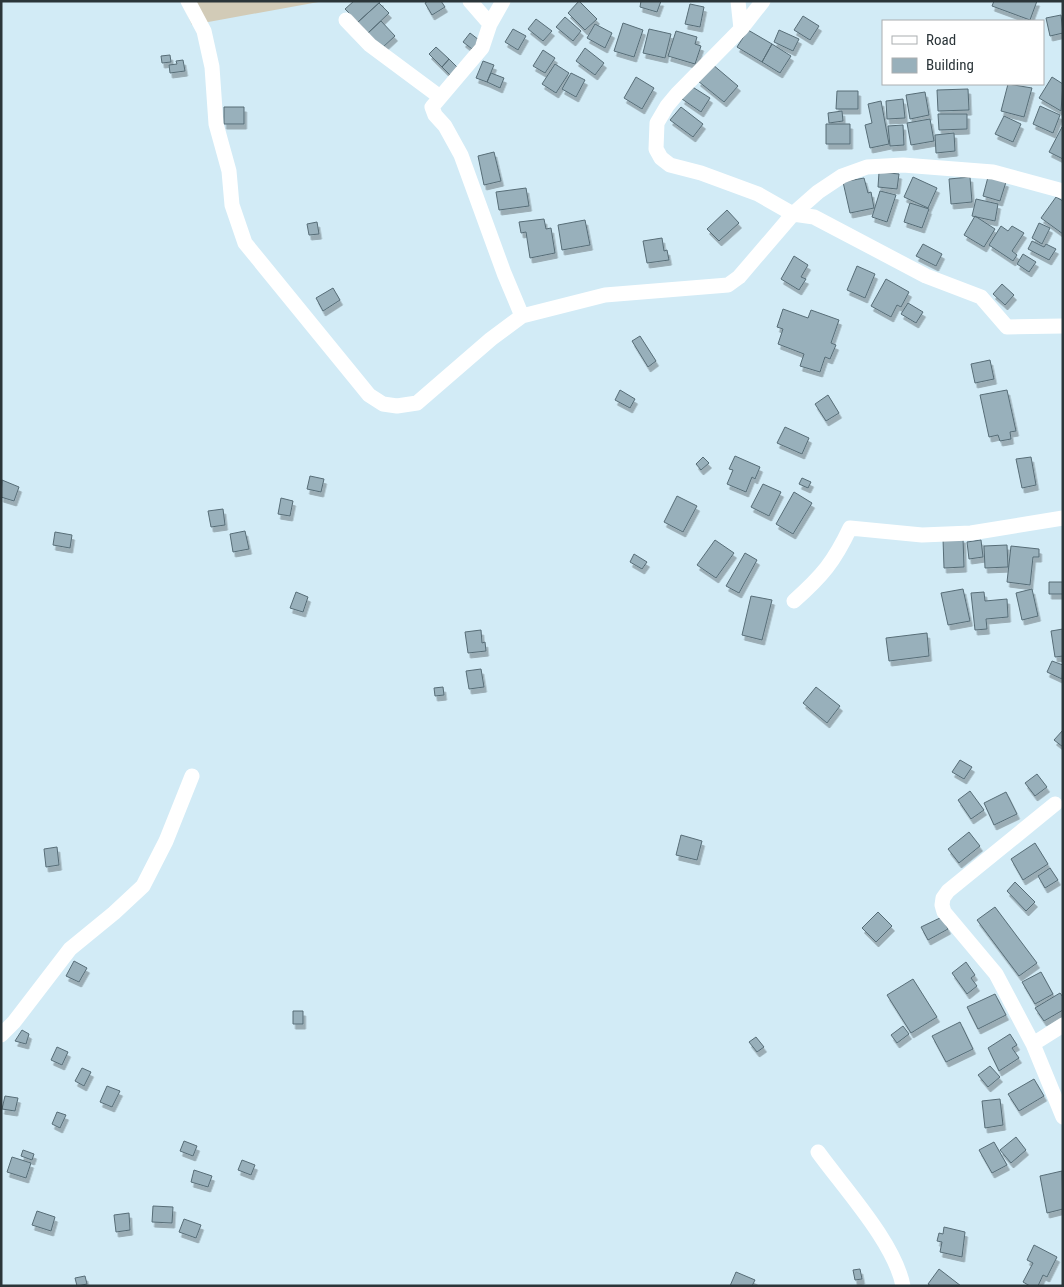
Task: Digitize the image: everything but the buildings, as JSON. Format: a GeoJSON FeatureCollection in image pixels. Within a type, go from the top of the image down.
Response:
{"type":"FeatureCollection","features":[{"type":"Feature","properties":{"kind":"street"},"geometry":{"type":"LineString","coordinates":[[188,1],[204,30],[212,66],[216,124],[229,171],[232,205],[245,243],[369,395],[383,404],[397,406],[417,403],[491,339],[522,316],[605,294],[713,288],[728,284],[748,267],[793,214],[818,192],[842,176],[867,167],[903,165],[993,172],[1063,191]]}},
{"type":"Feature","properties":{"kind":"street"},"geometry":{"type":"LineString","coordinates":[[470,1],[490,24]]}},
{"type":"Feature","properties":{"kind":"street"},"geometry":{"type":"LineString","coordinates":[[503,1],[490,24],[478,53],[432,107],[460,155],[522,316]]}},
{"type":"Feature","properties":{"kind":"street"},"geometry":{"type":"LineString","coordinates":[[738,1],[741,29]]}},
{"type":"Feature","properties":{"kind":"street"},"geometry":{"type":"LineString","coordinates":[[763,1],[741,29],[682,88],[656,123],[656,149],[661,158],[670,165],[701,172],[758,194],[793,214],[814,217],[926,276],[981,297],[1007,326],[1063,326]]}},
{"type":"Feature","properties":{"kind":"street"},"geometry":{"type":"LineString","coordinates":[[346,20],[370,45],[440,97]]}},
{"type":"Feature","properties":{"kind":"street"},"geometry":{"type":"LineString","coordinates":[[794,601],[822,576],[838,555],[850,528],[922,535],[971,533],[1063,518]]}},
{"type":"Feature","properties":{"kind":"street"},"geometry":{"type":"LineString","coordinates":[[1,1035],[14,1022],[70,949],[143,886],[166,841],[192,776]]}},
{"type":"Feature","properties":{"kind":"street"},"geometry":{"type":"LineString","coordinates":[[1055,804],[948,892],[943,898],[942,905],[948,917],[996,974],[1033,1044],[1063,1116]]}},
{"type":"Feature","properties":{"kind":"street"},"geometry":{"type":"LineString","coordinates":[[1033,1044],[1063,1025]]}},
{"type":"Feature","properties":{"kind":"street"},"geometry":{"type":"LineString","coordinates":[[818,1152],[887,1248],[899,1272],[903,1286]]}},
{"type":"Feature","properties":{"kind":"shaded area"},"geometry":{"type":"Polygon","coordinates":[[[181,1],[324,1],[192,25],[181,1]]]}}]}
